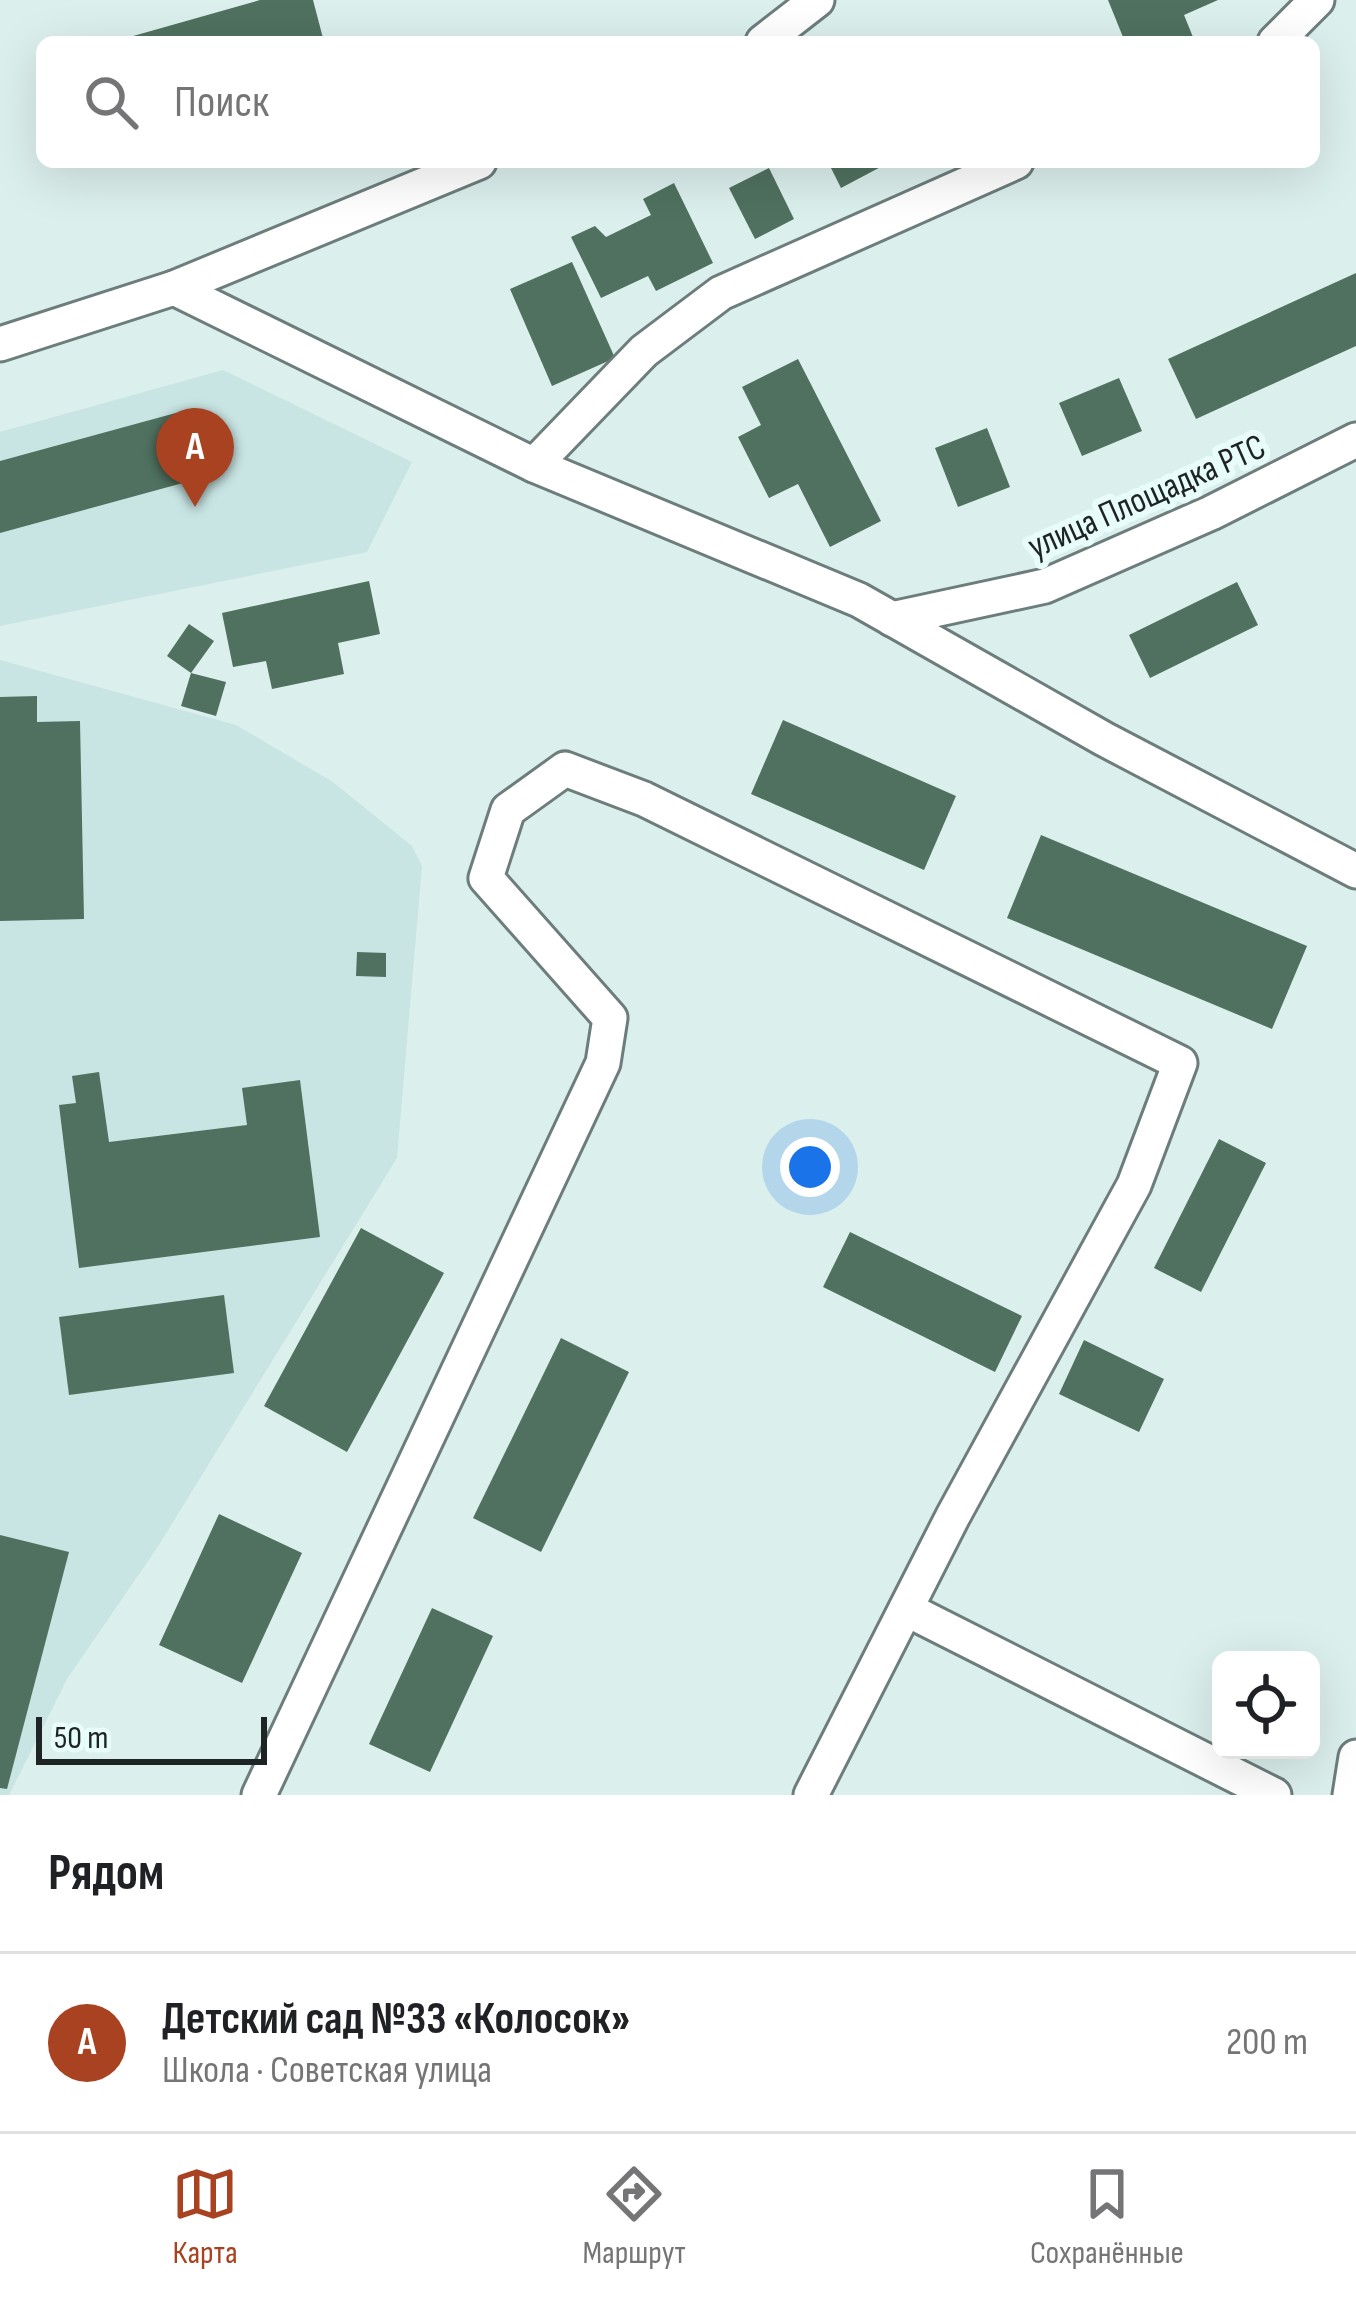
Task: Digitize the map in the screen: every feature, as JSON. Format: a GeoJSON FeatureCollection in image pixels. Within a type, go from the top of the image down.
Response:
{"type":"FeatureCollection","features":[{"type":"Feature","properties":{"kind":"street"},"geometry":{"type":"LineString","coordinates":[[771,36],[817,0]]}},
{"type":"Feature","properties":{"kind":"street"},"geometry":{"type":"LineString","coordinates":[[1281,36],[1317,0]]}},
{"type":"Feature","properties":{"kind":"street"},"geometry":{"type":"LineString","coordinates":[[0,344],[174,288],[464,168]]}},
{"type":"Feature","properties":{"kind":"street"},"geometry":{"type":"LineString","coordinates":[[534,465],[644,351],[721,293],[1002,168]]}},
{"type":"Feature","properties":{"kind":"street"},"geometry":{"type":"LineString","coordinates":[[174,288],[534,465],[859,600],[1105,739],[1356,871]]}},
{"type":"Feature","properties":{"kind":"street","name":"улица Площадка РТС"},"geometry":{"type":"LineString","coordinates":[[892,619],[1045,586],[1211,513],[1356,440]]}},
{"type":"Feature","properties":{"kind":"street"},"geometry":{"type":"LineString","coordinates":[[259,1795],[603,1063],[610,1018],[486,878],[508,810],[565,769],[644,800],[1180,1063],[1134,1185],[906,1609],[812,1795]]}},
{"type":"Feature","properties":{"kind":"street"},"geometry":{"type":"LineString","coordinates":[[906,1609],[1274,1795]]}},
{"type":"Feature","properties":{"kind":"street"},"geometry":{"type":"LineString","coordinates":[[1350,1795],[1356,1757]]}},
{"type":"Feature","properties":{"kind":"shaded area"},"geometry":{"type":"Polygon","coordinates":[[[223,370],[412,462],[367,552],[0,626],[0,432],[223,370]]]}},
{"type":"Feature","properties":{"kind":"shaded area"},"geometry":{"type":"Polygon","coordinates":[[[0,660],[236,725],[333,782],[412,846],[422,866],[397,1158],[157,1548],[67,1679],[9,1795],[0,1795],[0,660]]]}},
{"type":"Feature","properties":{"kind":"building"},"geometry":{"type":"Polygon","coordinates":[[[260,0],[313,0],[322,36],[133,36],[260,0]]]}},
{"type":"Feature","properties":{"kind":"building"},"geometry":{"type":"Polygon","coordinates":[[[1108,0],[1218,0],[1184,15],[1193,36],[1123,36],[1108,0]]]}},
{"type":"Feature","properties":{"kind":"building"},"geometry":{"type":"Polygon","coordinates":[[[769,168],[794,219],[755,239],[729,188],[769,168]]]}},
{"type":"Feature","properties":{"kind":"building"},"geometry":{"type":"Polygon","coordinates":[[[831,168],[879,168],[841,188],[831,168]]]}},
{"type":"Feature","properties":{"kind":"building"},"geometry":{"type":"Polygon","coordinates":[[[674,183],[713,263],[656,291],[648,276],[601,298],[571,237],[595,226],[606,237],[651,215],[643,199],[674,183]]]}},
{"type":"Feature","properties":{"kind":"building"},"geometry":{"type":"Polygon","coordinates":[[[572,262],[615,358],[552,386],[510,289],[572,262]]]}},
{"type":"Feature","properties":{"kind":"building"},"geometry":{"type":"Polygon","coordinates":[[[1356,273],[1356,346],[1196,419],[1168,359],[1356,273]]]}},
{"type":"Feature","properties":{"kind":"building"},"geometry":{"type":"Polygon","coordinates":[[[798,359],[881,521],[830,547],[798,484],[769,498],[738,437],[761,425],[742,387],[798,359]]]}},
{"type":"Feature","properties":{"kind":"building"},"geometry":{"type":"Polygon","coordinates":[[[1119,378],[1142,431],[1082,456],[1059,403],[1119,378]]]}},
{"type":"Feature","properties":{"kind":"building"},"geometry":{"type":"Polygon","coordinates":[[[194,408],[212,475],[0,533],[0,461],[194,408]]]}},
{"type":"Feature","properties":{"kind":"building"},"geometry":{"type":"Polygon","coordinates":[[[987,428],[1010,487],[958,507],[935,448],[987,428]]]}},
{"type":"Feature","properties":{"kind":"building"},"geometry":{"type":"Polygon","coordinates":[[[369,581],[380,634],[338,643],[344,674],[272,689],[266,661],[233,667],[222,613],[369,581]]]}},
{"type":"Feature","properties":{"kind":"building"},"geometry":{"type":"Polygon","coordinates":[[[1237,582],[1258,625],[1150,678],[1129,635],[1237,582]]]}},
{"type":"Feature","properties":{"kind":"building"},"geometry":{"type":"Polygon","coordinates":[[[189,624],[214,641],[191,673],[167,656],[189,624]]]}},
{"type":"Feature","properties":{"kind":"building"},"geometry":{"type":"Polygon","coordinates":[[[191,673],[226,682],[216,716],[181,706],[191,673]]]}},
{"type":"Feature","properties":{"kind":"building"},"geometry":{"type":"Polygon","coordinates":[[[37,696],[37,722],[80,721],[84,919],[0,921],[0,697],[37,696]]]}},
{"type":"Feature","properties":{"kind":"building"},"geometry":{"type":"Polygon","coordinates":[[[783,720],[956,796],[924,870],[751,794],[783,720]]]}},
{"type":"Feature","properties":{"kind":"building"},"geometry":{"type":"Polygon","coordinates":[[[1041,835],[1307,946],[1272,1029],[1007,918],[1041,835]]]}},
{"type":"Feature","properties":{"kind":"building"},"geometry":{"type":"Polygon","coordinates":[[[357,952],[386,953],[386,977],[356,976],[357,952]]]}},
{"type":"Feature","properties":{"kind":"building"},"geometry":{"type":"Polygon","coordinates":[[[99,1072],[109,1142],[247,1125],[242,1088],[300,1080],[320,1237],[79,1268],[59,1105],[76,1103],[72,1076],[99,1072]]]}},
{"type":"Feature","properties":{"kind":"building"},"geometry":{"type":"Polygon","coordinates":[[[1219,1139],[1266,1163],[1201,1292],[1154,1268],[1219,1139]]]}},
{"type":"Feature","properties":{"kind":"building"},"geometry":{"type":"Polygon","coordinates":[[[361,1228],[444,1273],[347,1452],[264,1406],[361,1228]]]}},
{"type":"Feature","properties":{"kind":"building"},"geometry":{"type":"Polygon","coordinates":[[[850,1232],[1022,1316],[995,1372],[823,1287],[850,1232]]]}},
{"type":"Feature","properties":{"kind":"building"},"geometry":{"type":"Polygon","coordinates":[[[224,1295],[234,1373],[69,1395],[59,1317],[224,1295]]]}},
{"type":"Feature","properties":{"kind":"building"},"geometry":{"type":"Polygon","coordinates":[[[561,1338],[629,1372],[541,1552],[473,1518],[561,1338]]]}},
{"type":"Feature","properties":{"kind":"building"},"geometry":{"type":"Polygon","coordinates":[[[1084,1340],[1164,1379],[1139,1432],[1059,1394],[1084,1340]]]}},
{"type":"Feature","properties":{"kind":"building"},"geometry":{"type":"Polygon","coordinates":[[[219,1514],[302,1553],[242,1683],[159,1645],[219,1514]]]}},
{"type":"Feature","properties":{"kind":"building"},"geometry":{"type":"Polygon","coordinates":[[[0,1535],[69,1552],[7,1789],[0,1788],[0,1535]]]}},
{"type":"Feature","properties":{"kind":"building"},"geometry":{"type":"Polygon","coordinates":[[[432,1608],[493,1636],[430,1772],[369,1744],[432,1608]]]}},
{"type":"Feature","properties":{"kind":"place","name":"Детский сад №33 «Колосок»"},"geometry":{"type":"Point","coordinates":[195,507]}}]}
